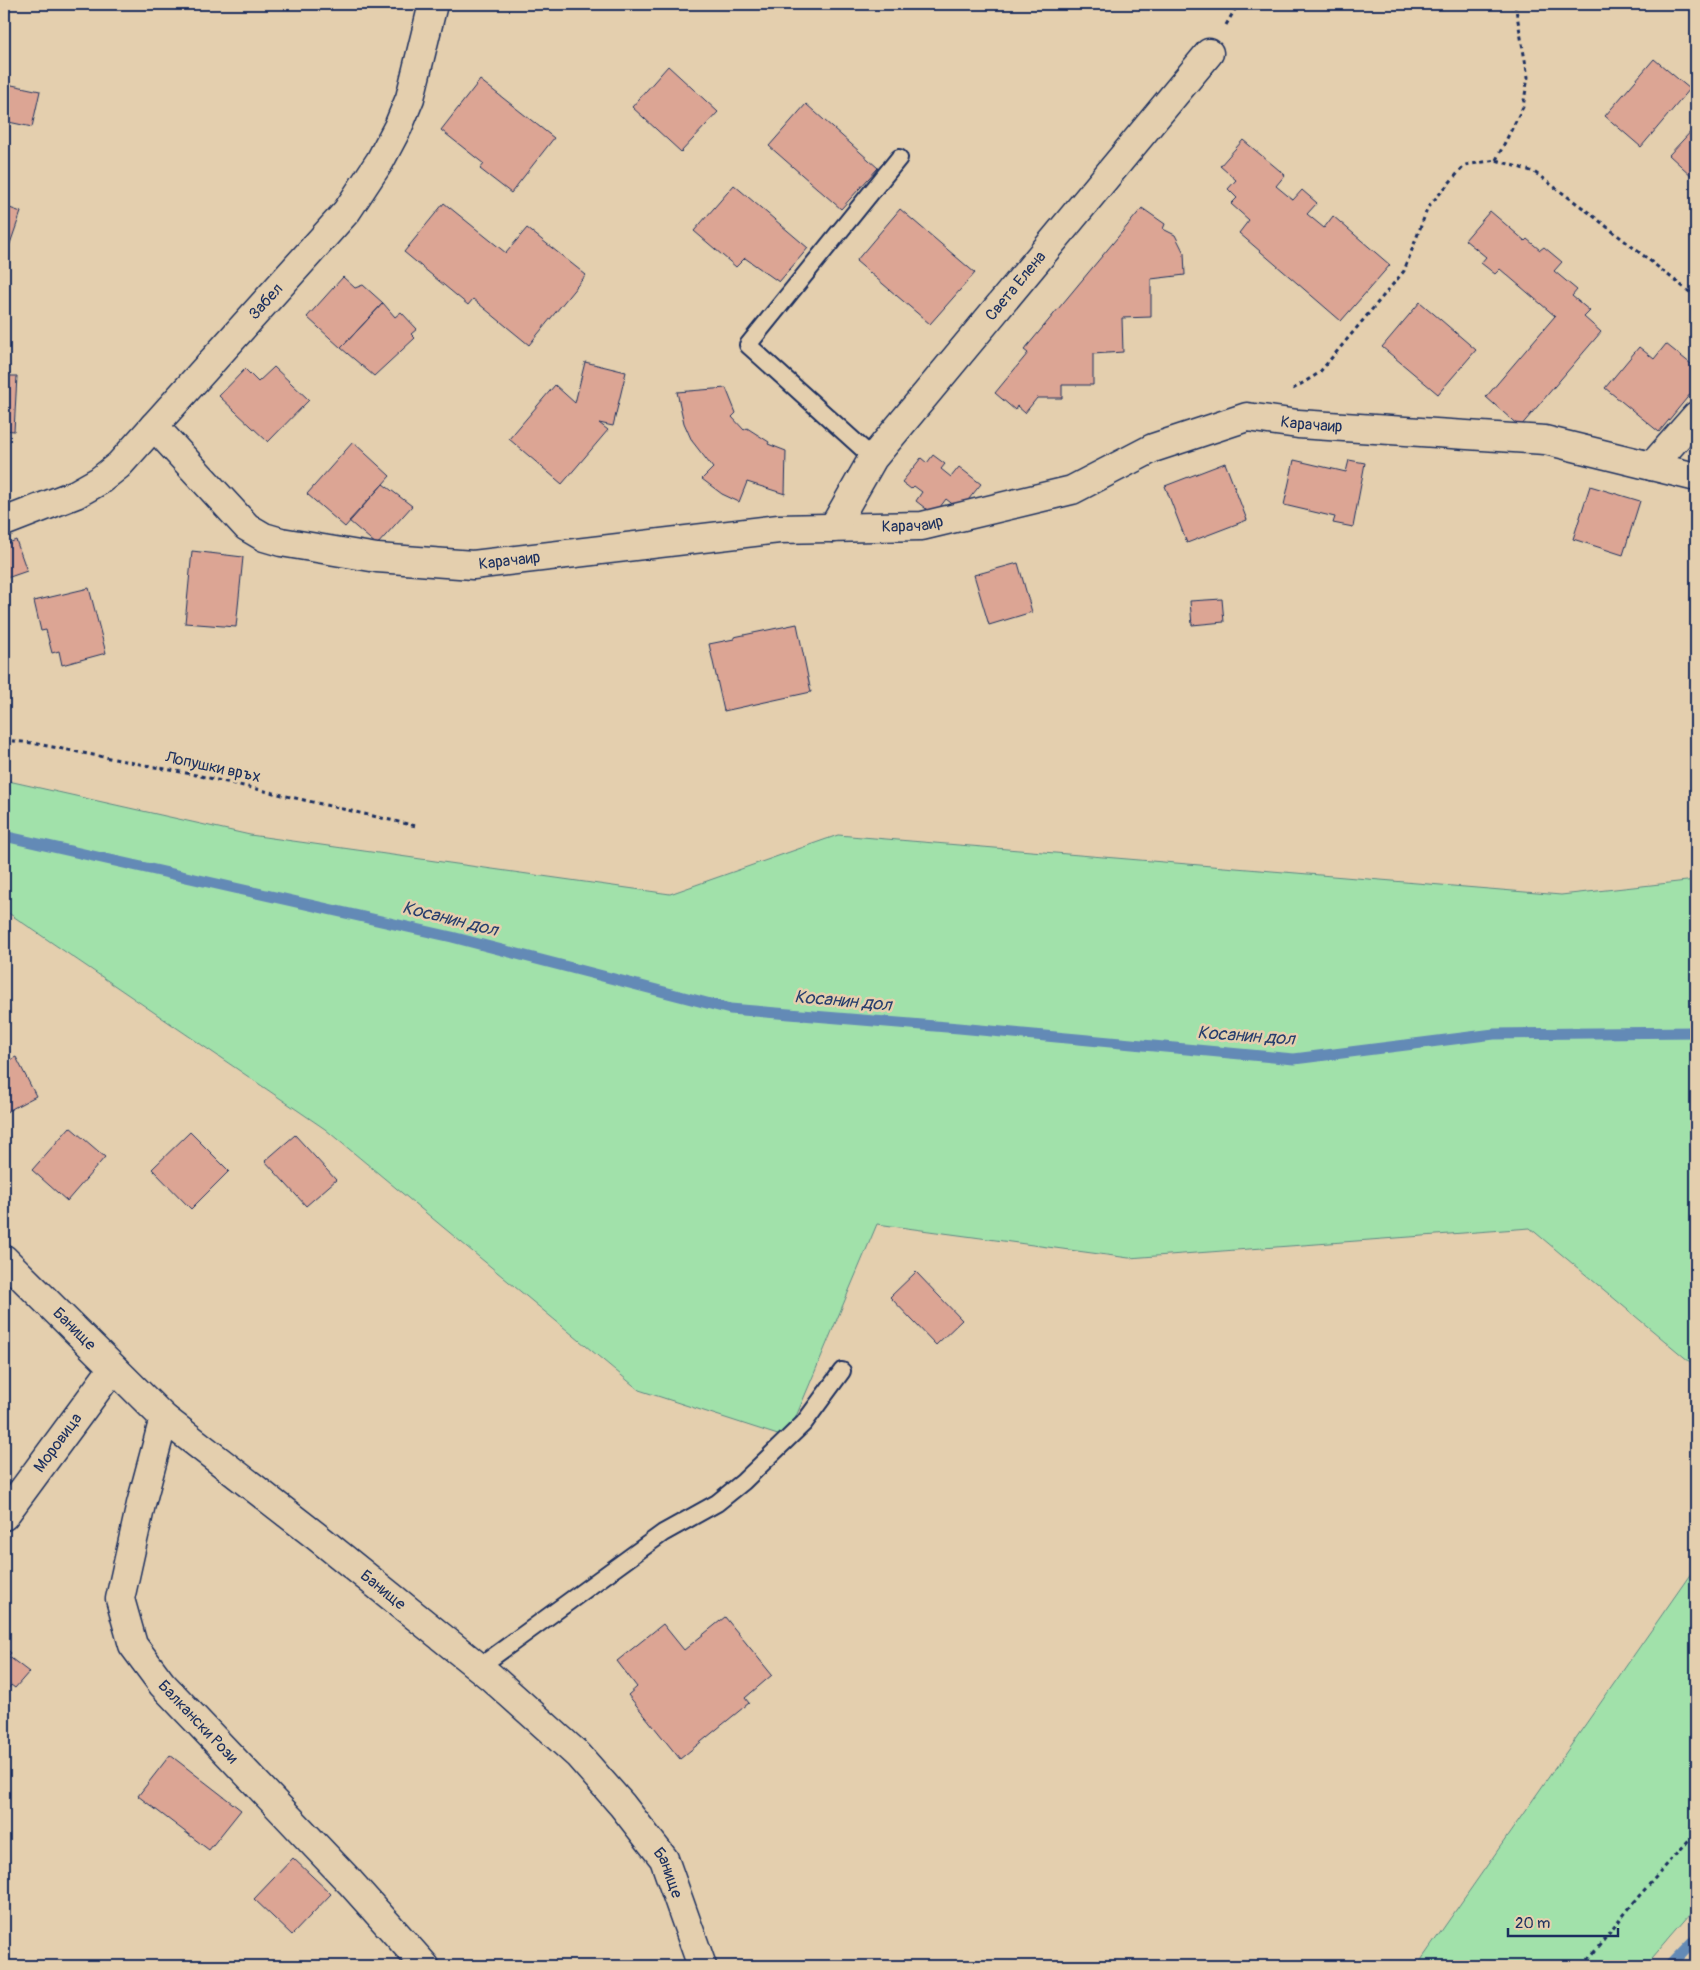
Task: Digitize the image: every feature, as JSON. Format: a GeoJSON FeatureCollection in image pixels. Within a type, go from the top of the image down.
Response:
{"type":"FeatureCollection","features":[{"type":"Feature","properties":{"kind":"street","name":"Забел"},"geometry":{"type":"LineString","coordinates":[[4,522],[76,494],[99,481],[119,465],[347,211],[380,161],[398,127],[420,66],[434,4]]}},
{"type":"Feature","properties":{"kind":"street","name":"Света Елена"},"geometry":{"type":"LineString","coordinates":[[833,528],[873,458],[1209,53]]}},
{"type":"Feature","properties":{"kind":"street"},"geometry":{"type":"LineString","coordinates":[[1652,466],[1696,416]]}},
{"type":"Feature","properties":{"kind":"street","name":"Карачаир"},"geometry":{"type":"LineString","coordinates":[[154,426],[247,526],[264,536],[281,542],[377,558],[473,565],[779,529],[922,526],[1072,490],[1153,448],[1247,417],[1298,424],[1545,440],[1696,477]]}},
{"type":"Feature","properties":{"kind":"street","name":"Банище"},"geometry":{"type":"LineString","coordinates":[[4,1259],[164,1418],[316,1536],[479,1667],[578,1755],[622,1805],[664,1859],[702,1966]]}},
{"type":"Feature","properties":{"kind":"street","name":"Моровица"},"geometry":{"type":"LineString","coordinates":[[4,1516],[113,1368]]}},
{"type":"Feature","properties":{"kind":"street","name":"Балкански Рози"},"geometry":{"type":"LineString","coordinates":[[164,1418],[141,1504],[120,1600],[133,1645],[162,1684],[343,1875],[425,1966]]}},
{"type":"Feature","properties":{"kind":"lane"},"geometry":{"type":"LineString","coordinates":[[873,458],[748,345],[899,158]]}},
{"type":"Feature","properties":{"kind":"lane"},"geometry":{"type":"LineString","coordinates":[[479,1667],[663,1533],[718,1503],[743,1482],[804,1423],[842,1371]]}},
{"type":"Feature","properties":{"kind":"path"},"geometry":{"type":"LineString","coordinates":[[1496,160],[1523,108],[1528,77],[1515,4]]}},
{"type":"Feature","properties":{"kind":"path"},"geometry":{"type":"LineString","coordinates":[[1247,417],[1319,373],[1404,271],[1428,207],[1465,165],[1496,160],[1534,172],[1696,297]]}},
{"type":"Feature","properties":{"kind":"path","name":"Лопушки връх"},"geometry":{"type":"LineString","coordinates":[[4,740],[32,743],[196,775],[416,826]]}},
{"type":"Feature","properties":{"kind":"path"},"geometry":{"type":"LineString","coordinates":[[1583,1966],[1639,1896],[1696,1832]]}},
{"type":"Feature","properties":{"kind":"green space"},"geometry":{"type":"Polygon","coordinates":[[[4,780],[250,835],[670,894],[838,835],[1561,895],[1696,880],[1696,1367],[1530,1228],[1129,1258],[877,1224],[787,1438],[639,1390],[325,1129],[4,910],[4,780]]]}},
{"type":"Feature","properties":{"kind":"green space"},"geometry":{"type":"Polygon","coordinates":[[[1696,1566],[1696,1907],[1645,1966],[1417,1966],[1696,1566]]]}},
{"type":"Feature","properties":{"kind":"building"},"geometry":{"type":"Polygon","coordinates":[[[1654,59],[1690,89],[1641,147],[1605,116],[1654,59]]]}},
{"type":"Feature","properties":{"kind":"building"},"geometry":{"type":"Polygon","coordinates":[[[668,66],[718,112],[681,152],[632,107],[668,66]]]}},
{"type":"Feature","properties":{"kind":"building"},"geometry":{"type":"Polygon","coordinates":[[[480,80],[554,138],[511,193],[480,169],[484,164],[441,130],[480,80]]]}},
{"type":"Feature","properties":{"kind":"building"},"geometry":{"type":"Polygon","coordinates":[[[7,84],[40,91],[32,127],[4,121],[4,100],[7,84]]]}},
{"type":"Feature","properties":{"kind":"building"},"geometry":{"type":"Polygon","coordinates":[[[806,104],[878,168],[841,209],[769,146],[806,104]]]}},
{"type":"Feature","properties":{"kind":"building"},"geometry":{"type":"Polygon","coordinates":[[[1696,126],[1696,173],[1693,177],[1669,155],[1696,126]]]}},
{"type":"Feature","properties":{"kind":"building"},"geometry":{"type":"Polygon","coordinates":[[[1243,140],[1285,175],[1276,186],[1293,200],[1302,190],[1317,203],[1307,214],[1324,228],[1333,216],[1390,265],[1341,321],[1239,233],[1249,220],[1231,204],[1237,198],[1228,189],[1236,180],[1220,166],[1243,140]]]}},
{"type":"Feature","properties":{"kind":"building"},"geometry":{"type":"Polygon","coordinates":[[[734,185],[808,248],[779,282],[745,258],[736,267],[694,231],[734,185]]]}},
{"type":"Feature","properties":{"kind":"building"},"geometry":{"type":"Polygon","coordinates":[[[444,203],[506,253],[527,228],[586,275],[529,345],[473,299],[468,305],[404,252],[444,203]]]}},
{"type":"Feature","properties":{"kind":"building"},"geometry":{"type":"Polygon","coordinates":[[[4,206],[21,212],[4,261],[4,206]]]}},
{"type":"Feature","properties":{"kind":"building"},"geometry":{"type":"Polygon","coordinates":[[[1142,208],[1165,224],[1163,229],[1175,235],[1184,253],[1185,275],[1151,279],[1151,317],[1122,318],[1123,352],[1093,354],[1093,385],[1062,385],[1062,398],[1037,398],[1025,413],[1017,406],[1015,410],[995,393],[1028,353],[1024,350],[1142,208]]]}},
{"type":"Feature","properties":{"kind":"building"},"geometry":{"type":"Polygon","coordinates":[[[900,209],[975,273],[930,324],[856,261],[900,209]]]}},
{"type":"Feature","properties":{"kind":"building"},"geometry":{"type":"Polygon","coordinates":[[[1490,211],[1525,241],[1527,239],[1540,250],[1544,247],[1562,262],[1554,271],[1577,290],[1572,296],[1590,311],[1584,317],[1601,332],[1520,427],[1486,397],[1555,316],[1500,269],[1495,274],[1481,263],[1486,257],[1465,240],[1490,211]]]}},
{"type":"Feature","properties":{"kind":"building"},"geometry":{"type":"Polygon","coordinates":[[[343,277],[355,288],[363,285],[383,303],[341,348],[307,317],[343,277]]]}},
{"type":"Feature","properties":{"kind":"building"},"geometry":{"type":"Polygon","coordinates":[[[1420,302],[1476,350],[1438,394],[1382,347],[1420,302]]]}},
{"type":"Feature","properties":{"kind":"building"},"geometry":{"type":"Polygon","coordinates":[[[383,303],[395,317],[401,312],[417,329],[411,334],[415,338],[374,376],[341,348],[383,303]]]}},
{"type":"Feature","properties":{"kind":"building"},"geometry":{"type":"Polygon","coordinates":[[[1666,344],[1696,368],[1696,387],[1659,432],[1605,388],[1639,347],[1654,359],[1666,344]]]}},
{"type":"Feature","properties":{"kind":"building"},"geometry":{"type":"Polygon","coordinates":[[[585,362],[626,372],[613,426],[599,423],[608,430],[562,484],[509,439],[555,385],[575,403],[585,362]]]}},
{"type":"Feature","properties":{"kind":"building"},"geometry":{"type":"Polygon","coordinates":[[[274,367],[309,400],[268,442],[219,396],[245,369],[258,382],[274,367]]]}},
{"type":"Feature","properties":{"kind":"building"},"geometry":{"type":"Polygon","coordinates":[[[4,376],[17,376],[14,431],[4,430],[4,376]]]}},
{"type":"Feature","properties":{"kind":"building"},"geometry":{"type":"Polygon","coordinates":[[[726,388],[736,413],[732,417],[744,430],[747,428],[769,442],[768,444],[786,451],[785,494],[747,482],[739,502],[722,494],[702,479],[713,468],[692,441],[684,423],[677,392],[726,388]]]}},
{"type":"Feature","properties":{"kind":"building"},"geometry":{"type":"Polygon","coordinates":[[[353,442],[390,476],[345,527],[307,494],[353,442]]]}},
{"type":"Feature","properties":{"kind":"building"},"geometry":{"type":"Polygon","coordinates":[[[933,455],[945,464],[941,469],[951,477],[959,467],[981,484],[960,510],[946,499],[934,515],[916,501],[922,492],[914,486],[911,489],[902,482],[921,458],[927,463],[933,455]]]}},
{"type":"Feature","properties":{"kind":"building"},"geometry":{"type":"Polygon","coordinates":[[[1294,460],[1346,472],[1349,460],[1365,463],[1353,527],[1333,523],[1335,517],[1284,505],[1294,460]]]}},
{"type":"Feature","properties":{"kind":"building"},"geometry":{"type":"Polygon","coordinates":[[[1225,463],[1247,520],[1187,543],[1165,486],[1225,463]]]}},
{"type":"Feature","properties":{"kind":"building"},"geometry":{"type":"Polygon","coordinates":[[[383,484],[412,506],[377,545],[349,521],[383,484]]]}},
{"type":"Feature","properties":{"kind":"building"},"geometry":{"type":"Polygon","coordinates":[[[1590,486],[1640,501],[1623,555],[1573,539],[1590,486]]]}},
{"type":"Feature","properties":{"kind":"building"},"geometry":{"type":"Polygon","coordinates":[[[16,540],[27,571],[4,579],[4,545],[16,540]]]}},
{"type":"Feature","properties":{"kind":"building"},"geometry":{"type":"Polygon","coordinates":[[[192,551],[243,557],[236,627],[185,623],[192,551]]]}},
{"type":"Feature","properties":{"kind":"building"},"geometry":{"type":"Polygon","coordinates":[[[1018,563],[1032,612],[989,625],[974,575],[1018,563]]]}},
{"type":"Feature","properties":{"kind":"building"},"geometry":{"type":"Polygon","coordinates":[[[89,588],[106,653],[62,665],[59,651],[52,653],[46,630],[41,631],[34,601],[89,588]]]}},
{"type":"Feature","properties":{"kind":"building"},"geometry":{"type":"Polygon","coordinates":[[[1222,599],[1224,622],[1192,625],[1190,601],[1222,599]]]}},
{"type":"Feature","properties":{"kind":"building"},"geometry":{"type":"Polygon","coordinates":[[[797,624],[811,692],[724,711],[709,644],[797,624]]]}},
{"type":"Feature","properties":{"kind":"building"},"geometry":{"type":"Polygon","coordinates":[[[16,1057],[36,1096],[4,1113],[4,1063],[16,1057]]]}},
{"type":"Feature","properties":{"kind":"building"},"geometry":{"type":"Polygon","coordinates":[[[70,1127],[105,1157],[67,1201],[32,1170],[70,1127]]]}},
{"type":"Feature","properties":{"kind":"building"},"geometry":{"type":"Polygon","coordinates":[[[190,1132],[229,1171],[191,1209],[152,1169],[190,1132]]]}},
{"type":"Feature","properties":{"kind":"building"},"geometry":{"type":"Polygon","coordinates":[[[295,1135],[336,1180],[306,1206],[265,1161],[295,1135]]]}},
{"type":"Feature","properties":{"kind":"building"},"geometry":{"type":"Polygon","coordinates":[[[916,1272],[962,1320],[936,1345],[890,1297],[916,1272]]]}},
{"type":"Feature","properties":{"kind":"building"},"geometry":{"type":"Polygon","coordinates":[[[725,1617],[772,1675],[745,1698],[749,1703],[680,1759],[628,1695],[637,1687],[617,1661],[663,1624],[684,1650],[725,1617]]]}},
{"type":"Feature","properties":{"kind":"building"},"geometry":{"type":"Polygon","coordinates":[[[4,1647],[11,1653],[8,1656],[29,1672],[15,1688],[11,1685],[4,1695],[4,1647]]]}},
{"type":"Feature","properties":{"kind":"building"},"geometry":{"type":"Polygon","coordinates":[[[170,1755],[241,1810],[209,1850],[138,1796],[170,1755]]]}},
{"type":"Feature","properties":{"kind":"building"},"geometry":{"type":"Polygon","coordinates":[[[293,1858],[331,1894],[292,1935],[254,1899],[293,1858]]]}},
{"type":"Feature","properties":{"kind":"waterway","name":"Косанин дол"},"geometry":{"type":"LineString","coordinates":[[4,836],[452,937],[730,1009],[1294,1059],[1494,1034],[1696,1032]]}},
{"type":"Feature","properties":{"kind":"waterway"},"geometry":{"type":"LineString","coordinates":[[1669,1966],[1696,1938]]}}]}
